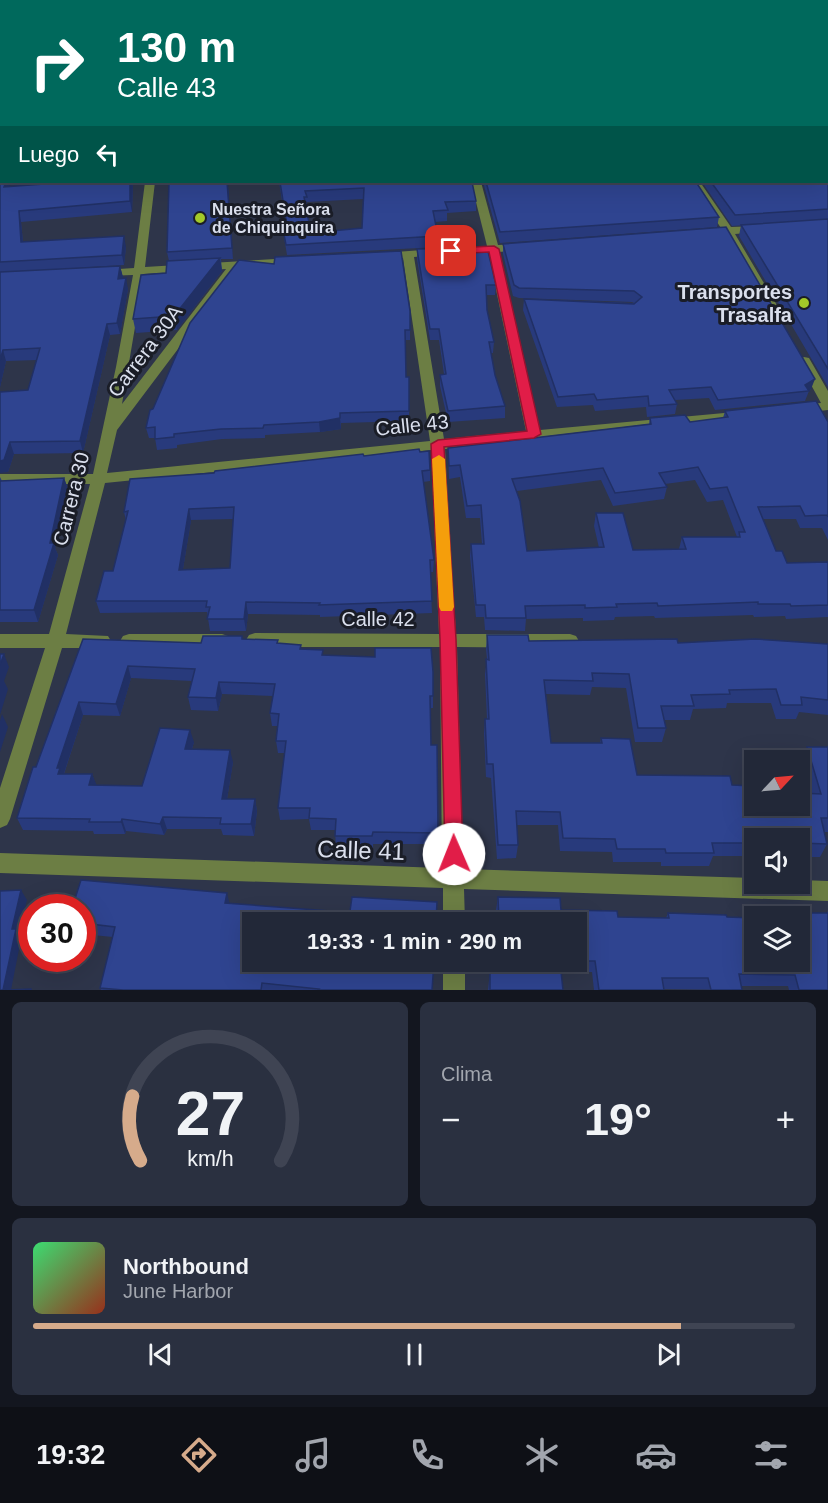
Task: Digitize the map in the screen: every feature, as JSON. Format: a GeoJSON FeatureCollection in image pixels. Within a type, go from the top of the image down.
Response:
{"type":"FeatureCollection","features":[{"type":"Feature","properties":{"kind":"street","name":"Carrera 30"},"geometry":{"type":"LineString","coordinates":[[0,819],[55,642],[99,479],[141,270],[150,183]]}},
{"type":"Feature","properties":{"kind":"street"},"geometry":{"type":"LineString","coordinates":[[476,183],[494,249],[513,303],[534,434]]}},
{"type":"Feature","properties":{"kind":"street"},"geometry":{"type":"LineString","coordinates":[[696,183],[728,231],[781,322]]}},
{"type":"Feature","properties":{"kind":"street"},"geometry":{"type":"LineString","coordinates":[[693,233],[773,228]]}},
{"type":"Feature","properties":{"kind":"street"},"geometry":{"type":"LineString","coordinates":[[373,256],[541,245]]}},
{"type":"Feature","properties":{"kind":"street"},"geometry":{"type":"LineString","coordinates":[[408,254],[438,444],[448,639],[454,912]]}},
{"type":"Feature","properties":{"kind":"street"},"geometry":{"type":"LineString","coordinates":[[94,273],[304,260]]}},
{"type":"Feature","properties":{"kind":"street","name":"Carrera 30A"},"geometry":{"type":"LineString","coordinates":[[109,432],[235,265]]}},
{"type":"Feature","properties":{"kind":"street"},"geometry":{"type":"LineString","coordinates":[[781,411],[828,405],[799,352]]}},
{"type":"Feature","properties":{"kind":"street","name":"Calle 43"},"geometry":{"type":"LineString","coordinates":[[0,478],[99,479],[758,413]]}},
{"type":"Feature","properties":{"kind":"street","name":"Calle 42"},"geometry":{"type":"LineString","coordinates":[[0,641],[448,639],[591,641]]}},
{"type":"Feature","properties":{"kind":"street","name":"Calle 41"},"geometry":{"type":"LineString","coordinates":[[0,863],[828,891]]}},
{"type":"Feature","properties":{"kind":"street"},"geometry":{"type":"LineString","coordinates":[[454,972],[454,990]]}},
{"type":"Feature","properties":{"kind":"building"},"geometry":{"type":"Polygon","coordinates":[[[0,183],[6,183],[4,187],[58,183],[130,183],[130,201],[19,211],[21,242],[124,236],[122,255],[0,262],[0,183]]]}},
{"type":"Feature","properties":{"kind":"building","name":"Nuestra Señora de Chiquinquira"},"geometry":{"type":"Polygon","coordinates":[[[169,183],[227,183],[232,248],[167,252],[169,183]]]}},
{"type":"Feature","properties":{"kind":"building"},"geometry":{"type":"Polygon","coordinates":[[[280,183],[472,183],[476,201],[445,202],[448,210],[433,211],[438,236],[286,245],[281,219],[286,219],[280,183]],[[364,188],[305,191],[307,197],[304,197],[311,233],[362,228],[364,188]]]}},
{"type":"Feature","properties":{"kind":"building"},"geometry":{"type":"Polygon","coordinates":[[[486,183],[697,183],[719,217],[500,232],[486,183]]]}},
{"type":"Feature","properties":{"kind":"building"},"geometry":{"type":"Polygon","coordinates":[[[712,183],[828,184],[828,209],[735,215],[712,183]]]}},
{"type":"Feature","properties":{"kind":"building"},"geometry":{"type":"Polygon","coordinates":[[[828,219],[828,369],[741,225],[828,219]]]}},
{"type":"Feature","properties":{"kind":"building"},"geometry":{"type":"Polygon","coordinates":[[[726,227],[815,379],[805,385],[809,391],[718,400],[711,387],[669,390],[677,404],[649,406],[648,396],[597,400],[594,394],[558,397],[524,299],[634,304],[642,297],[634,291],[519,288],[514,285],[503,244],[726,227]]]}},
{"type":"Feature","properties":{"kind":"building"},"geometry":{"type":"Polygon","coordinates":[[[487,247],[496,285],[486,285],[487,310],[494,342],[489,342],[495,375],[505,406],[448,411],[440,375],[446,374],[439,329],[430,329],[417,249],[487,247]]]}},
{"type":"Feature","properties":{"kind":"building"},"geometry":{"type":"Polygon","coordinates":[[[401,251],[410,311],[410,330],[405,330],[409,411],[340,413],[340,418],[319,422],[264,425],[263,428],[221,429],[174,434],[174,437],[155,439],[155,427],[146,428],[150,410],[153,409],[190,323],[239,260],[274,264],[275,257],[401,251]]]}},
{"type":"Feature","properties":{"kind":"building"},"geometry":{"type":"Polygon","coordinates":[[[220,258],[174,316],[133,319],[141,275],[166,273],[167,261],[220,258]]]}},
{"type":"Feature","properties":{"kind":"building"},"geometry":{"type":"Polygon","coordinates":[[[120,266],[118,279],[126,278],[117,323],[107,324],[80,441],[10,442],[4,460],[0,461],[0,392],[28,390],[40,348],[3,350],[0,360],[0,272],[120,266]]]}},
{"type":"Feature","properties":{"kind":"building"},"geometry":{"type":"Polygon","coordinates":[[[816,401],[828,422],[828,517],[827,515],[805,516],[800,506],[758,507],[776,551],[782,551],[787,563],[828,562],[828,605],[791,606],[790,604],[758,604],[758,602],[658,606],[657,603],[616,604],[617,607],[585,608],[585,605],[525,606],[526,618],[486,618],[485,605],[476,605],[471,544],[484,544],[481,505],[467,506],[460,465],[449,466],[448,448],[651,424],[650,418],[685,415],[690,422],[728,417],[725,411],[816,401]],[[698,467],[659,473],[667,487],[615,493],[603,468],[512,479],[520,501],[527,551],[604,547],[596,513],[623,513],[633,550],[686,549],[682,537],[740,537],[739,532],[745,532],[727,487],[710,489],[698,467]]]}},
{"type":"Feature","properties":{"kind":"building"},"geometry":{"type":"Polygon","coordinates":[[[419,449],[420,452],[429,451],[430,470],[422,471],[434,560],[430,560],[432,601],[319,605],[320,603],[246,602],[244,619],[207,619],[210,607],[206,607],[207,601],[96,601],[104,571],[113,571],[128,511],[124,512],[130,479],[214,473],[215,471],[363,454],[364,456],[419,449]],[[234,507],[189,509],[179,570],[230,568],[234,507]]]}},
{"type":"Feature","properties":{"kind":"building"},"geometry":{"type":"Polygon","coordinates":[[[64,478],[50,543],[54,543],[34,610],[0,610],[0,481],[64,478]]]}},
{"type":"Feature","properties":{"kind":"building"},"geometry":{"type":"Polygon","coordinates":[[[487,635],[528,635],[529,641],[677,639],[678,643],[755,639],[828,644],[828,700],[801,697],[802,705],[781,705],[776,689],[729,690],[730,694],[691,695],[694,706],[661,706],[666,728],[638,728],[629,674],[592,673],[593,681],[544,680],[551,743],[602,743],[601,738],[630,739],[637,775],[730,776],[732,785],[744,786],[744,816],[810,816],[810,793],[821,794],[810,750],[807,747],[828,747],[828,818],[821,818],[827,844],[810,843],[810,828],[744,828],[744,843],[712,843],[714,853],[666,853],[665,849],[617,849],[615,839],[563,838],[560,812],[516,811],[518,845],[498,845],[493,764],[487,764],[485,719],[489,719],[486,659],[489,660],[487,635]]]}},
{"type":"Feature","properties":{"kind":"building"},"geometry":{"type":"Polygon","coordinates":[[[203,636],[242,636],[242,639],[278,640],[277,643],[301,645],[300,649],[323,650],[322,655],[375,657],[375,648],[431,648],[433,696],[430,696],[431,745],[437,745],[438,833],[373,832],[372,836],[335,836],[336,819],[309,818],[310,808],[278,808],[286,741],[276,741],[279,714],[270,713],[275,684],[219,682],[216,698],[188,697],[195,669],[128,666],[116,704],[79,702],[57,768],[60,768],[58,774],[92,774],[89,785],[142,786],[160,728],[190,730],[185,749],[230,750],[222,799],[255,799],[251,824],[220,824],[221,818],[163,817],[160,824],[122,819],[121,822],[89,822],[90,819],[17,818],[33,767],[36,767],[83,639],[201,643],[203,636]]]}},
{"type":"Feature","properties":{"kind":"building"},"geometry":{"type":"Polygon","coordinates":[[[81,880],[227,893],[225,903],[330,911],[350,911],[352,897],[437,902],[436,912],[242,912],[242,972],[433,972],[432,990],[318,990],[262,983],[261,990],[100,988],[115,927],[96,925],[96,894],[76,894],[81,880]]]}},
{"type":"Feature","properties":{"kind":"building"},"geometry":{"type":"Polygon","coordinates":[[[21,890],[18,894],[12,929],[16,929],[3,990],[0,990],[0,891],[21,890]]]}},
{"type":"Feature","properties":{"kind":"building"},"geometry":{"type":"Polygon","coordinates":[[[498,897],[560,898],[561,910],[617,911],[618,917],[669,918],[668,913],[744,918],[744,972],[810,972],[810,913],[828,913],[828,990],[799,990],[795,975],[739,974],[742,990],[711,990],[708,978],[662,978],[664,990],[599,990],[595,961],[587,961],[587,912],[499,912],[498,897]]]}},
{"type":"Feature","properties":{"kind":"building"},"geometry":{"type":"Polygon","coordinates":[[[490,972],[561,972],[563,990],[490,990],[490,972]]]}},
{"type":"Feature","properties":{"kind":"slow traffic"},"geometry":{"type":"LineString","coordinates":[[439,459],[446,607]]}},
{"type":"Feature","properties":{"kind":"place","name":"Nuestra Señora de Chiquinquira"},"geometry":{"type":"Point","coordinates":[200,218]}},
{"type":"Feature","properties":{"kind":"place","name":"Transportes Trasalfa"},"geometry":{"type":"Point","coordinates":[804,303]}},
{"type":"Feature","properties":{"kind":"route"},"geometry":{"type":"LineString","coordinates":[[451,251],[494,249],[534,434],[438,444],[448,639],[454,854]]}}]}
